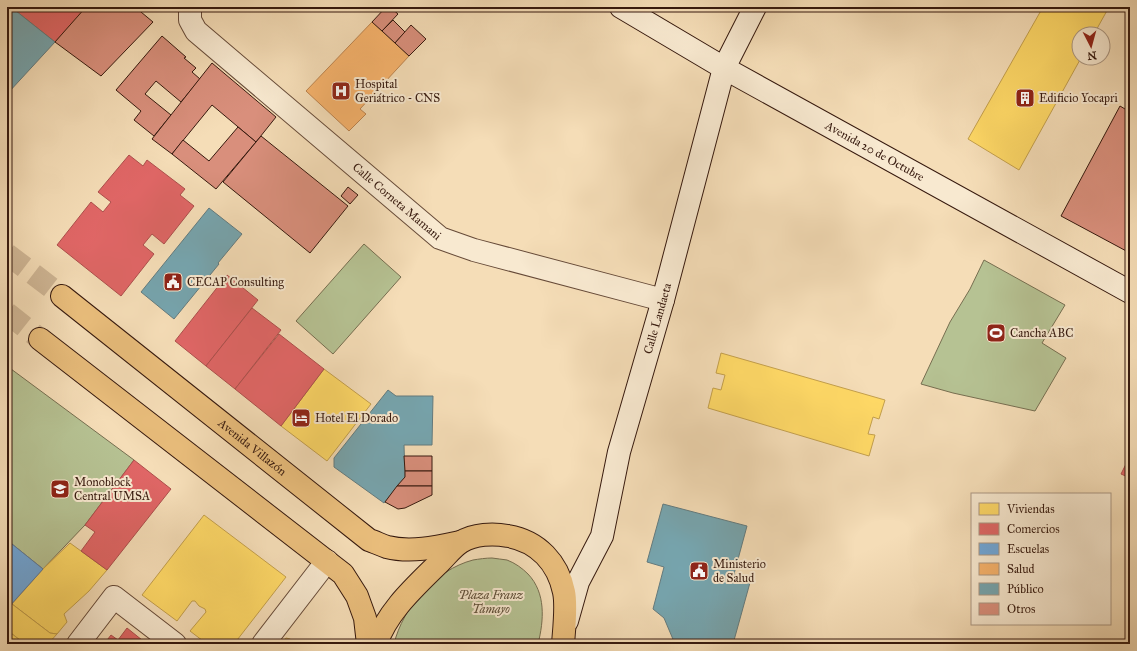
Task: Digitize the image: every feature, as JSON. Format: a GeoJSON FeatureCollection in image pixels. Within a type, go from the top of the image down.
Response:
{"type":"FeatureCollection","features":[{"type":"Feature","properties":{"kind":"main road","name":"Calle Corneta Mamani"},"geometry":{"type":"LineString","coordinates":[[190,7],[190,20],[196,31],[440,238],[474,250],[663,300]]}},
{"type":"Feature","properties":{"kind":"main road","name":"Avenida 20 de Octubre"},"geometry":{"type":"LineString","coordinates":[[621,7],[724,68],[1130,292]]}},
{"type":"Feature","properties":{"kind":"main road","name":"Calle Landaeta"},"geometry":{"type":"LineString","coordinates":[[564,638],[578,582],[602,536],[619,452],[663,300],[724,68],[755,7]]}},
{"type":"Feature","properties":{"kind":"main road","name":"Avenida Villazón"},"geometry":{"type":"LineString","coordinates":[[62,296],[369,540],[388,547],[412,549],[436,547],[460,542]]}},
{"type":"Feature","properties":{"kind":"main road"},"geometry":{"type":"LineString","coordinates":[[40,338],[343,574],[357,596],[365,618],[368,644]]}},
{"type":"Feature","properties":{"kind":"main road"},"geometry":{"type":"LineString","coordinates":[[376,644],[394,610],[460,542],[485,535],[502,534],[517,537],[539,548],[547,556],[559,576],[564,594],[564,638]]}},
{"type":"Feature","properties":{"kind":"main road"},"geometry":{"type":"LineString","coordinates":[[263,644],[327,561]]}},
{"type":"Feature","properties":{"kind":"main road"},"geometry":{"type":"LineString","coordinates":[[78,644],[114,597],[176,644]]}},
{"type":"Feature","properties":{"kind":"green space"},"geometry":{"type":"Polygon","coordinates":[[[364,244],[401,277],[333,354],[296,321],[364,244]]]}},
{"type":"Feature","properties":{"kind":"green space","name":"Cancha ABC"},"geometry":{"type":"Polygon","coordinates":[[[984,260],[1065,305],[1042,343],[1066,358],[1035,411],[953,393],[921,384],[950,322],[970,289],[984,260]]]}},
{"type":"Feature","properties":{"kind":"green space","name":"Monoblock Central UMSA"},"geometry":{"type":"Polygon","coordinates":[[[7,366],[134,460],[85,525],[43,569],[7,540],[7,366]]]}},
{"type":"Feature","properties":{"kind":"green space","name":"Plaza Franz Tamayo"},"geometry":{"type":"Polygon","coordinates":[[[492,558],[507,560],[513,563],[526,572],[534,581],[541,598],[542,607],[542,626],[538,644],[394,644],[398,630],[413,604],[434,581],[459,565],[473,560],[492,558]]]}},
{"type":"Feature","properties":{"kind":"building: Viviendas","name":"Edificio Yocapri"},"geometry":{"type":"Polygon","coordinates":[[[1043,7],[1109,7],[1098,26],[1071,26],[1071,66],[1077,66],[1019,170],[968,139],[1043,7]]]}},
{"type":"Feature","properties":{"kind":"building: Viviendas"},"geometry":{"type":"Polygon","coordinates":[[[721,353],[885,400],[879,419],[873,417],[868,434],[875,435],[869,456],[708,408],[713,388],[721,390],[725,375],[716,373],[721,353]]]}},
{"type":"Feature","properties":{"kind":"building: Viviendas"},"geometry":{"type":"Polygon","coordinates":[[[324,369],[371,404],[327,461],[281,426],[324,369]]]}},
{"type":"Feature","properties":{"kind":"building: Viviendas"},"geometry":{"type":"Polygon","coordinates":[[[204,515],[286,577],[234,644],[207,644],[190,631],[206,612],[205,609],[199,606],[195,601],[192,601],[177,621],[142,595],[204,515]]]}},
{"type":"Feature","properties":{"kind":"building: Viviendas"},"geometry":{"type":"Polygon","coordinates":[[[70,543],[107,570],[89,591],[64,614],[67,622],[57,634],[50,633],[12,604],[43,569],[70,543]]]}},
{"type":"Feature","properties":{"kind":"building: Viviendas"},"geometry":{"type":"Polygon","coordinates":[[[12,604],[50,633],[57,634],[48,644],[25,644],[7,630],[7,609],[12,604]]]}},
{"type":"Feature","properties":{"kind":"building: Viviendas"},"geometry":{"type":"Polygon","coordinates":[[[7,630],[25,644],[7,644],[7,630]]]}},
{"type":"Feature","properties":{"kind":"building: Viviendas"},"geometry":{"type":"Polygon","coordinates":[[[286,638],[294,642],[294,644],[279,644],[286,638]]]}},
{"type":"Feature","properties":{"kind":"building: Comercios"},"geometry":{"type":"Polygon","coordinates":[[[11,7],[86,7],[55,42],[11,7]]]}},
{"type":"Feature","properties":{"kind":"building: Comercios"},"geometry":{"type":"Polygon","coordinates":[[[129,155],[143,166],[147,160],[185,189],[180,195],[194,206],[164,244],[152,234],[143,245],[154,254],[121,296],[57,245],[91,202],[103,212],[111,202],[98,192],[129,155]]]}},
{"type":"Feature","properties":{"kind":"building: Comercios"},"geometry":{"type":"Polygon","coordinates":[[[227,275],[258,300],[206,366],[175,341],[227,275]]]}},
{"type":"Feature","properties":{"kind":"building: Comercios"},"geometry":{"type":"Polygon","coordinates":[[[252,308],[281,330],[235,389],[206,366],[252,308]]]}},
{"type":"Feature","properties":{"kind":"building: Comercios"},"geometry":{"type":"Polygon","coordinates":[[[279,334],[324,369],[281,426],[235,389],[279,334]]]}},
{"type":"Feature","properties":{"kind":"building: Comercios"},"geometry":{"type":"Polygon","coordinates":[[[1130,456],[1130,478],[1121,474],[1130,456]]]}},
{"type":"Feature","properties":{"kind":"building: Comercios"},"geometry":{"type":"Polygon","coordinates":[[[134,460],[171,489],[107,570],[81,551],[95,532],[85,525],[134,460]]]}},
{"type":"Feature","properties":{"kind":"building: Comercios"},"geometry":{"type":"Polygon","coordinates":[[[127,628],[147,644],[104,644],[111,635],[118,640],[127,628]]]}},
{"type":"Feature","properties":{"kind":"building: Escuelas"},"geometry":{"type":"Polygon","coordinates":[[[7,540],[43,569],[7,609],[7,540]]]}},
{"type":"Feature","properties":{"kind":"building: Salud"},"geometry":{"type":"Polygon","coordinates":[[[372,22],[409,56],[360,109],[366,114],[349,131],[306,91],[372,22]]]}},
{"type":"Feature","properties":{"kind":"building: Público"},"geometry":{"type":"Polygon","coordinates":[[[7,7],[11,7],[55,42],[8,93],[7,93],[7,7]]]}},
{"type":"Feature","properties":{"kind":"building: Público"},"geometry":{"type":"Polygon","coordinates":[[[209,208],[242,234],[174,319],[141,292],[209,208]]]}},
{"type":"Feature","properties":{"kind":"building: Público"},"geometry":{"type":"Polygon","coordinates":[[[388,390],[396,396],[433,396],[432,445],[404,445],[405,477],[384,503],[334,467],[334,458],[388,390]]]}},
{"type":"Feature","properties":{"kind":"building: Público","name":"Ministerio de Salud"},"geometry":{"type":"Polygon","coordinates":[[[663,504],[747,526],[734,574],[751,579],[733,644],[675,644],[664,618],[653,609],[664,567],[647,562],[663,504]]]}},
{"type":"Feature","properties":{"kind":"building: Otros"},"geometry":{"type":"Polygon","coordinates":[[[86,7],[135,7],[153,22],[101,76],[55,42],[86,7]]]}},
{"type":"Feature","properties":{"kind":"building: Otros"},"geometry":{"type":"Polygon","coordinates":[[[386,7],[390,7],[398,14],[382,31],[372,22],[386,7]]]}},
{"type":"Feature","properties":{"kind":"building: Otros"},"geometry":{"type":"Polygon","coordinates":[[[393,20],[405,32],[395,43],[382,31],[393,20]]]}},
{"type":"Feature","properties":{"kind":"building: Otros"},"geometry":{"type":"Polygon","coordinates":[[[411,25],[426,39],[409,56],[395,43],[411,25]]]}},
{"type":"Feature","properties":{"kind":"building: Otros"},"geometry":{"type":"Polygon","coordinates":[[[162,36],[196,68],[192,72],[200,79],[181,102],[156,81],[145,94],[171,115],[154,136],[134,120],[141,111],[116,90],[162,36]]]}},
{"type":"Feature","properties":{"kind":"building: Otros"},"geometry":{"type":"Polygon","coordinates":[[[212,63],[276,117],[256,142],[212,105],[172,154],[152,139],[212,63]]]}},
{"type":"Feature","properties":{"kind":"building: Otros"},"geometry":{"type":"Polygon","coordinates":[[[1120,106],[1130,112],[1130,253],[1061,216],[1120,106]]]}},
{"type":"Feature","properties":{"kind":"building: Otros"},"geometry":{"type":"Polygon","coordinates":[[[238,127],[256,142],[216,189],[172,154],[183,140],[209,161],[238,127]]]}},
{"type":"Feature","properties":{"kind":"building: Otros"},"geometry":{"type":"Polygon","coordinates":[[[261,136],[348,206],[310,253],[223,182],[261,136]]]}},
{"type":"Feature","properties":{"kind":"building: Otros"},"geometry":{"type":"Polygon","coordinates":[[[348,187],[358,195],[350,204],[341,196],[348,187]]]}},
{"type":"Feature","properties":{"kind":"building: Otros"},"geometry":{"type":"Polygon","coordinates":[[[404,456],[432,456],[432,471],[405,471],[404,456]]]}},
{"type":"Feature","properties":{"kind":"building: Otros"},"geometry":{"type":"Polygon","coordinates":[[[405,471],[432,471],[432,486],[397,486],[405,477],[405,471]]]}},
{"type":"Feature","properties":{"kind":"building: Otros"},"geometry":{"type":"Polygon","coordinates":[[[397,486],[432,486],[432,495],[405,508],[398,509],[385,502],[397,486]]]}},
{"type":"Feature","properties":{"kind":"tunnel"},"geometry":{"type":"LineString","coordinates":[[7,254],[62,296]]}},
{"type":"Feature","properties":{"kind":"tunnel"},"geometry":{"type":"LineString","coordinates":[[7,313],[40,339]]}},
{"type":"Feature","properties":{"kind":"place","name":"Hospital Geriátrico - CNS"},"geometry":{"type":"Point","coordinates":[341,91]}},
{"type":"Feature","properties":{"kind":"place","name":"Edificio Yocapri"},"geometry":{"type":"Point","coordinates":[1025,98]}},
{"type":"Feature","properties":{"kind":"place","name":"CECAP Consulting"},"geometry":{"type":"Point","coordinates":[173,282]}},
{"type":"Feature","properties":{"kind":"place","name":"Cancha ABC"},"geometry":{"type":"Point","coordinates":[996,333]}},
{"type":"Feature","properties":{"kind":"place","name":"Hotel El Dorado"},"geometry":{"type":"Point","coordinates":[301,418]}},
{"type":"Feature","properties":{"kind":"place","name":"Monoblock Central UMSA"},"geometry":{"type":"Point","coordinates":[60,489]}},
{"type":"Feature","properties":{"kind":"place","name":"Ministerio de Salud"},"geometry":{"type":"Point","coordinates":[699,571]}}]}
